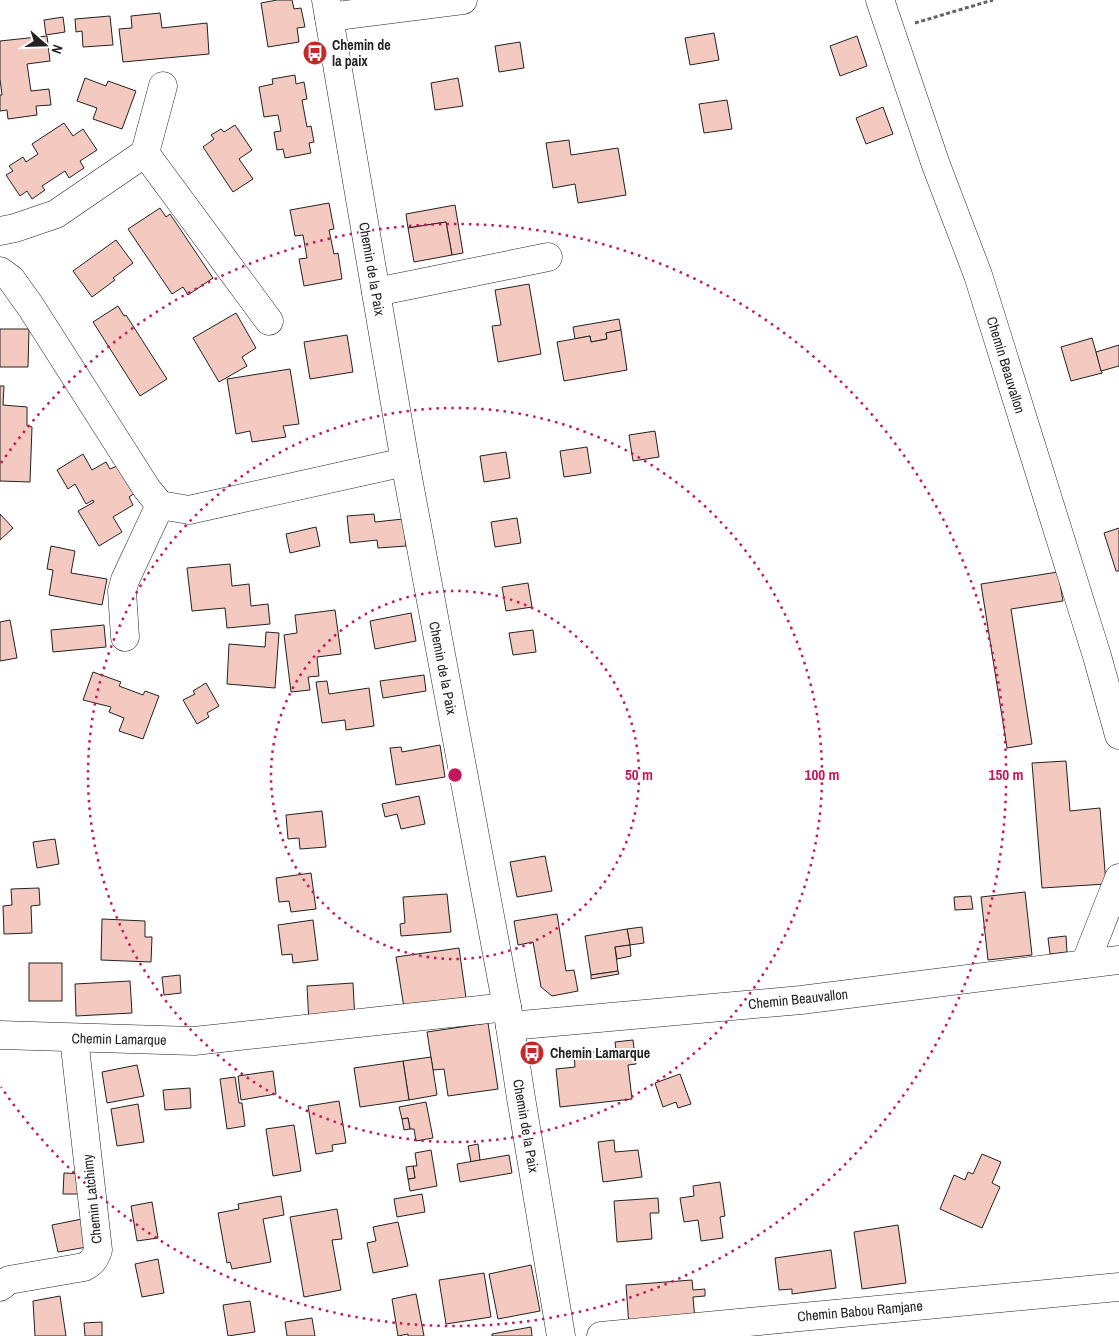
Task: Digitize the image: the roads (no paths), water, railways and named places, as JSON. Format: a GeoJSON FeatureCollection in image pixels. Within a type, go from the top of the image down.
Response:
{"type":"FeatureCollection","features":[{"type":"Feature","properties":{"kind":"street"},"geometry":{"type":"LineString","coordinates":[[327,8],[463,0]]}},
{"type":"Feature","properties":{"kind":"street","name":"Chemin Beauvallon"},"geometry":{"type":"LineString","coordinates":[[880,0],[936,165],[978,275],[1097,656],[1119,735]]}},
{"type":"Feature","properties":{"kind":"street","name":"Chemin de la Paix"},"geometry":{"type":"LineString","coordinates":[[327,8],[405,462],[508,1016],[561,1336]]}},
{"type":"Feature","properties":{"kind":"street"},"geometry":{"type":"LineString","coordinates":[[0,231],[56,214],[145,153],[163,86]]}},
{"type":"Feature","properties":{"kind":"street"},"geometry":{"type":"LineString","coordinates":[[145,153],[269,321]]}},
{"type":"Feature","properties":{"kind":"street"},"geometry":{"type":"LineString","coordinates":[[376,292],[548,257]]}},
{"type":"Feature","properties":{"kind":"street"},"geometry":{"type":"LineString","coordinates":[[0,271],[11,279],[31,308],[147,489],[160,505],[189,510],[405,462]]}},
{"type":"Feature","properties":{"kind":"street"},"geometry":{"type":"LineString","coordinates":[[125,636],[122,591],[124,580],[160,505]]}},
{"type":"Feature","properties":{"kind":"street"},"geometry":{"type":"LineString","coordinates":[[1084,964],[1119,878]]}},
{"type":"Feature","properties":{"kind":"street","name":"Chemin Beauvallon"},"geometry":{"type":"LineString","coordinates":[[508,1016],[801,1000],[1119,960]]}},
{"type":"Feature","properties":{"kind":"street","name":"Chemin Lamarque"},"geometry":{"type":"LineString","coordinates":[[0,1035],[194,1041],[508,1016]]}},
{"type":"Feature","properties":{"kind":"street","name":"Chemin Latchimy"},"geometry":{"type":"LineString","coordinates":[[0,1287],[9,1280],[84,1267],[91,1264],[96,1258],[98,1250],[74,1038]]}},
{"type":"Feature","properties":{"kind":"street","name":"Chemin Babou Ramjane"},"geometry":{"type":"LineString","coordinates":[[601,1336],[1119,1287]]}},
{"type":"Feature","properties":{"kind":"place","name":"Chemin de la paix"},"geometry":{"type":"Point","coordinates":[315,53]}},
{"type":"Feature","properties":{"kind":"place","name":"Chemin Lamarque"},"geometry":{"type":"Point","coordinates":[532,1053]}}]}
